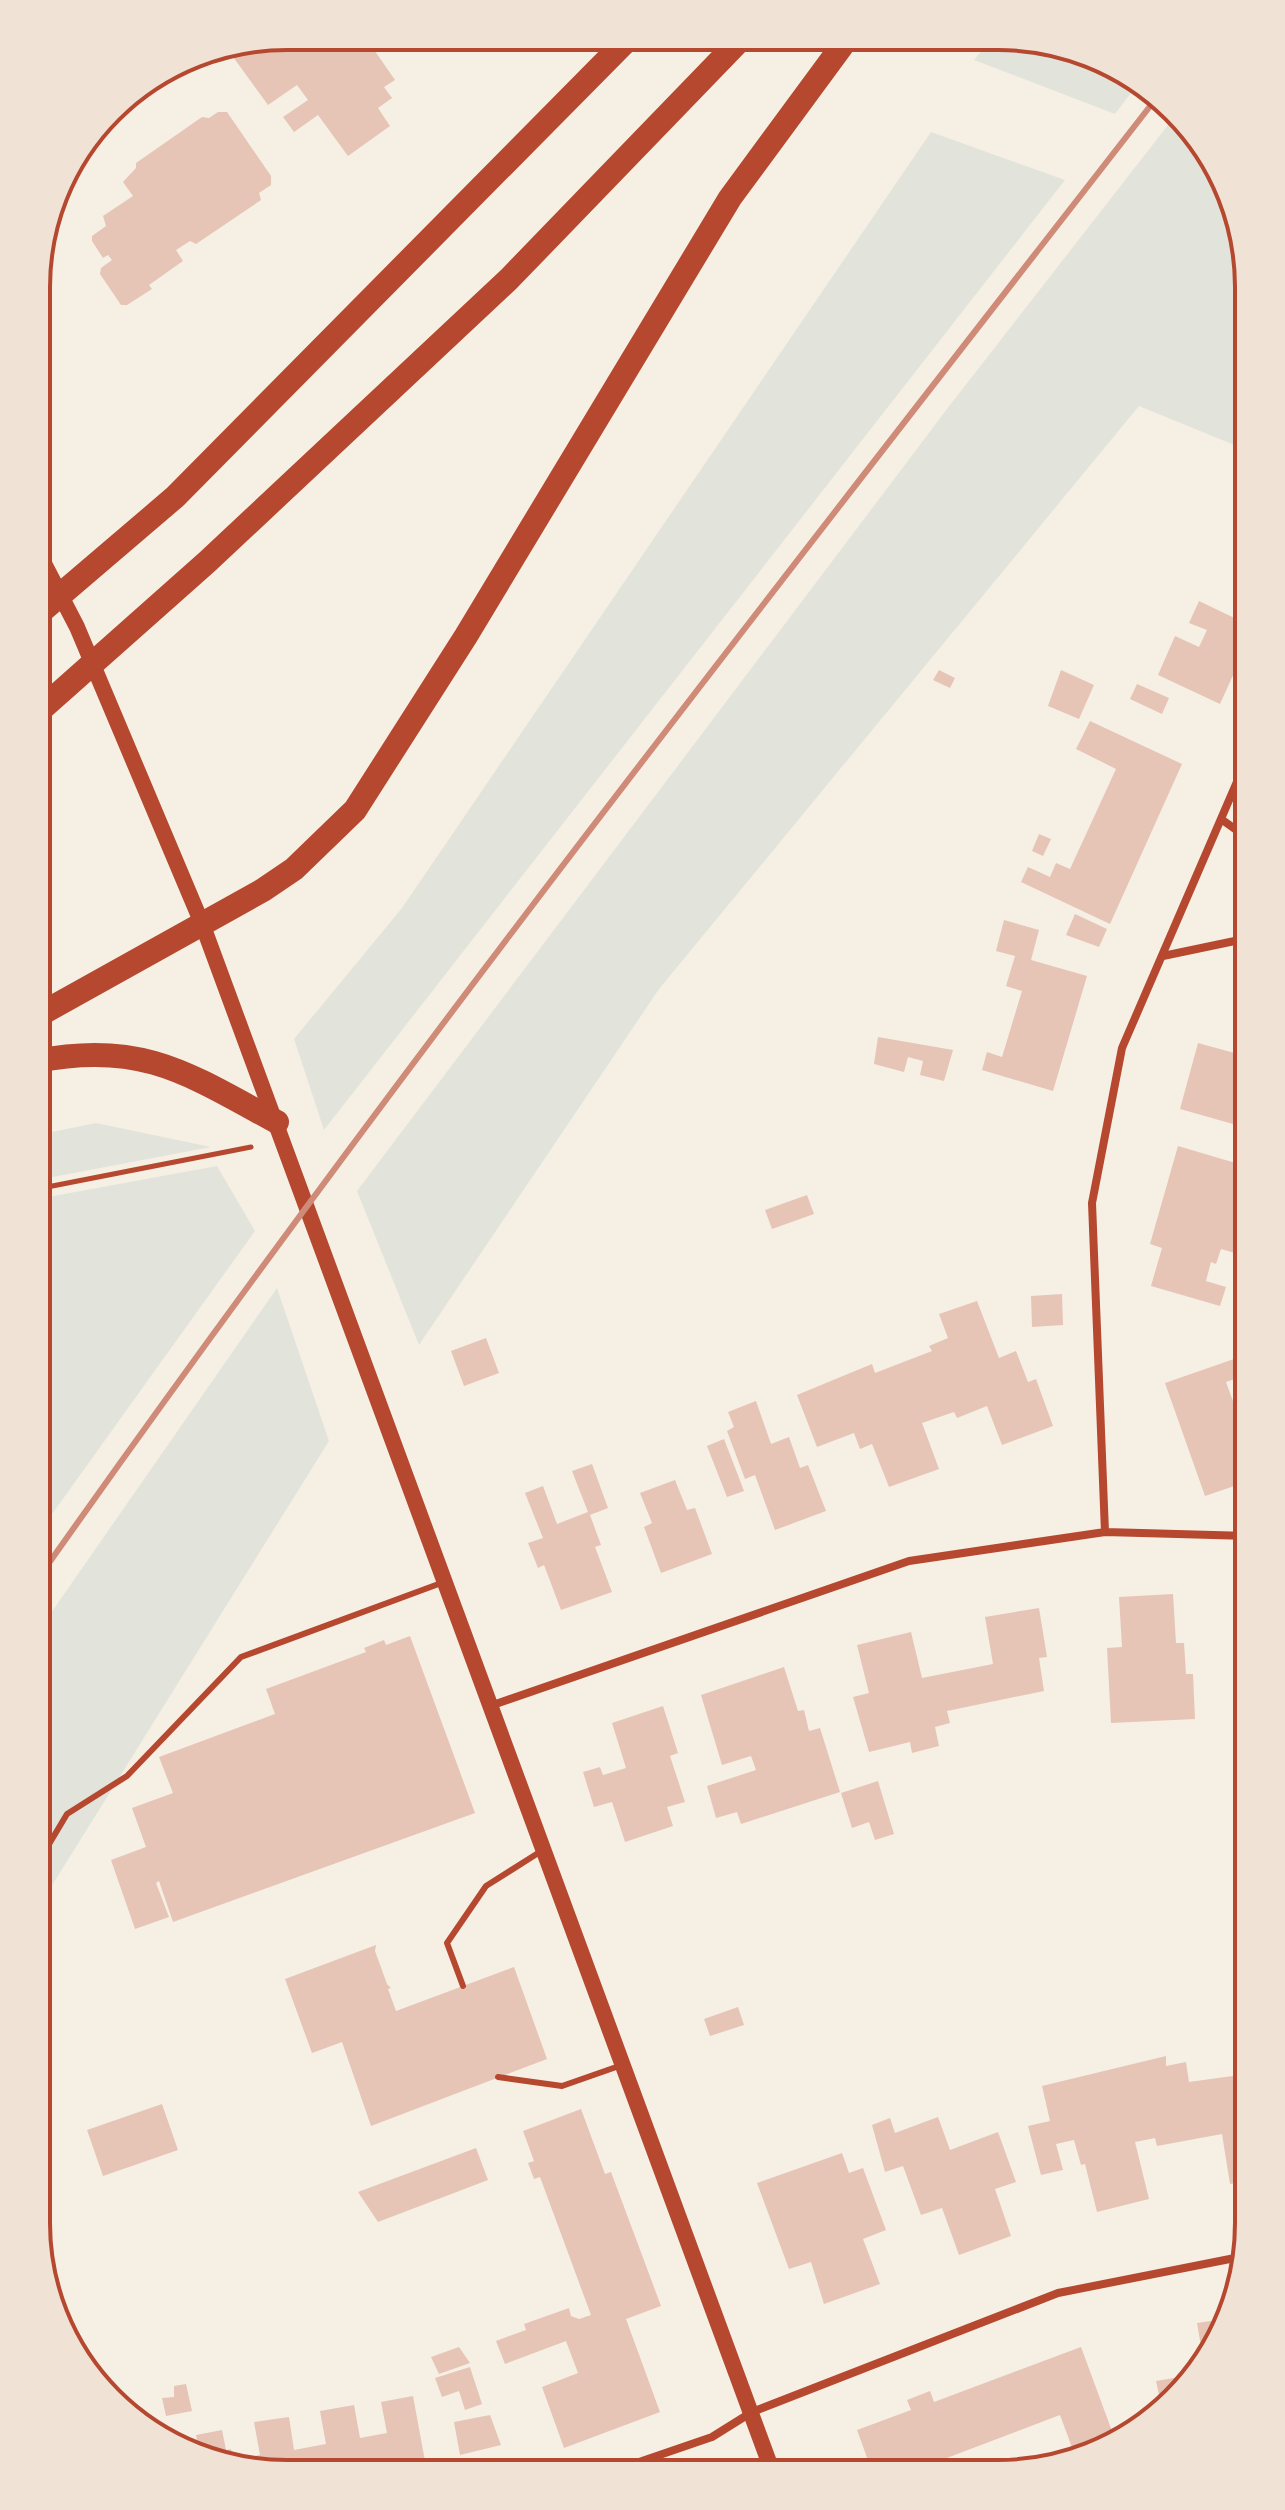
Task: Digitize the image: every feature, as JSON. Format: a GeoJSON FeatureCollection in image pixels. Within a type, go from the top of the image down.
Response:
{"type":"FeatureCollection","features":[{"type":"Feature","properties":{"kind":"highway"},"geometry":{"type":"LineString","coordinates":[[50,701],[207,562],[509,279],[730,50]]}},
{"type":"Feature","properties":{"kind":"highway"},"geometry":{"type":"LineString","coordinates":[[50,1009],[157,948],[203,926],[294,869],[355,810],[466,636],[730,198],[839,50]]}},
{"type":"Feature","properties":{"kind":"highway"},"geometry":{"type":"LineString","coordinates":[[50,604],[175,497],[617,51]]}},
{"type":"Feature","properties":{"kind":"highway"},"geometry":{"type":"LineString","coordinates":[[50,1059],[94,1053],[126,1055],[159,1062],[203,1081],[280,1132]]}},
{"type":"Feature","properties":{"kind":"main road"},"geometry":{"type":"LineString","coordinates":[[50,575],[77,627],[203,926],[769,2460]]}},
{"type":"Feature","properties":{"kind":"street"},"geometry":{"type":"LineString","coordinates":[[1105,1532],[1092,1203],[1122,1048],[1235,787]]}},
{"type":"Feature","properties":{"kind":"street"},"geometry":{"type":"LineString","coordinates":[[1221,819],[1235,829]]}},
{"type":"Feature","properties":{"kind":"street"},"geometry":{"type":"LineString","coordinates":[[1163,956],[1235,941]]}},
{"type":"Feature","properties":{"kind":"street"},"geometry":{"type":"LineString","coordinates":[[489,1706],[909,1561],[1105,1532],[1234,1536]]}},
{"type":"Feature","properties":{"kind":"street"},"geometry":{"type":"LineString","coordinates":[[645,2460],[712,2437],[752,2412],[1058,2293],[1231,2259]]}},
{"type":"Feature","properties":{"kind":"lane"},"geometry":{"type":"LineString","coordinates":[[50,1843],[67,1814],[127,1776],[241,1657],[444,1582]]}},
{"type":"Feature","properties":{"kind":"lane"},"geometry":{"type":"LineString","coordinates":[[463,1986],[447,1943],[486,1886],[543,1850]]}},
{"type":"Feature","properties":{"kind":"lane"},"geometry":{"type":"LineString","coordinates":[[498,2077],[562,2086],[623,2064]]}},
{"type":"Feature","properties":{"kind":"path"},"geometry":{"type":"LineString","coordinates":[[50,1186],[280,1132]]}},
{"type":"Feature","properties":{"kind":"shaded area"},"geometry":{"type":"Polygon","coordinates":[[[982,50],[1044,55],[1103,74],[1132,92],[1115,114],[974,60],[982,50]]]}},
{"type":"Feature","properties":{"kind":"shaded area"},"geometry":{"type":"Polygon","coordinates":[[[1169,124],[1195,155],[1211,182],[1230,241],[1235,287],[1235,445],[1139,406],[659,989],[419,1345],[357,1191],[950,405],[1169,124]]]}},
{"type":"Feature","properties":{"kind":"shaded area"},"geometry":{"type":"Polygon","coordinates":[[[931,132],[1065,180],[324,1130],[294,1039],[402,908],[931,132]]]}},
{"type":"Feature","properties":{"kind":"shaded area"},"geometry":{"type":"Polygon","coordinates":[[[96,1123],[211,1147],[50,1178],[50,1132],[96,1123]]]}},
{"type":"Feature","properties":{"kind":"shaded area"},"geometry":{"type":"Polygon","coordinates":[[[217,1166],[255,1231],[50,1517],[50,1197],[217,1166]]]}},
{"type":"Feature","properties":{"kind":"shaded area"},"geometry":{"type":"Polygon","coordinates":[[[277,1288],[329,1441],[50,1889],[50,1614],[277,1288]]]}},
{"type":"Feature","properties":{"kind":"building"},"geometry":{"type":"Polygon","coordinates":[[[271,51],[375,51],[395,80],[384,87],[392,98],[378,108],[390,126],[348,156],[318,115],[294,132],[283,117],[308,100],[297,85],[268,105],[233,57],[271,51]]]}},
{"type":"Feature","properties":{"kind":"building"},"geometry":{"type":"Polygon","coordinates":[[[218,112],[227,112],[271,176],[271,185],[259,193],[261,200],[196,244],[190,241],[176,250],[183,261],[149,285],[152,289],[127,305],[121,305],[100,274],[101,268],[112,260],[108,255],[103,258],[92,236],[106,226],[103,216],[133,196],[123,182],[136,168],[136,163],[202,117],[209,118],[218,112]]]}},
{"type":"Feature","properties":{"kind":"building"},"geometry":{"type":"Polygon","coordinates":[[[1199,601],[1235,618],[1235,671],[1220,704],[1158,675],[1175,636],[1199,647],[1207,630],[1189,623],[1199,601]]]}},
{"type":"Feature","properties":{"kind":"building"},"geometry":{"type":"Polygon","coordinates":[[[939,670],[955,678],[950,688],[933,680],[939,670]]]}},
{"type":"Feature","properties":{"kind":"building"},"geometry":{"type":"Polygon","coordinates":[[[1061,670],[1094,685],[1079,719],[1048,706],[1061,670]]]}},
{"type":"Feature","properties":{"kind":"building"},"geometry":{"type":"Polygon","coordinates":[[[1137,684],[1169,698],[1162,714],[1130,699],[1137,684]]]}},
{"type":"Feature","properties":{"kind":"building"},"geometry":{"type":"Polygon","coordinates":[[[1090,721],[1182,764],[1110,924],[1021,882],[1028,867],[1050,877],[1056,863],[1070,869],[1116,769],[1076,749],[1090,721]]]}},
{"type":"Feature","properties":{"kind":"building"},"geometry":{"type":"Polygon","coordinates":[[[1039,834],[1051,839],[1043,856],[1032,851],[1039,834]]]}},
{"type":"Feature","properties":{"kind":"building"},"geometry":{"type":"Polygon","coordinates":[[[1075,914],[1107,929],[1099,947],[1066,935],[1075,914]]]}},
{"type":"Feature","properties":{"kind":"building"},"geometry":{"type":"Polygon","coordinates":[[[1004,920],[1039,930],[1031,960],[1087,976],[1053,1091],[982,1070],[987,1052],[1002,1057],[1022,991],[1006,986],[1015,956],[996,951],[1004,920]]]}},
{"type":"Feature","properties":{"kind":"building"},"geometry":{"type":"Polygon","coordinates":[[[878,1037],[953,1050],[944,1081],[920,1075],[923,1061],[908,1057],[904,1072],[874,1064],[878,1037]]]}},
{"type":"Feature","properties":{"kind":"building"},"geometry":{"type":"Polygon","coordinates":[[[1198,1043],[1235,1053],[1233,1124],[1180,1109],[1198,1043]]]}},
{"type":"Feature","properties":{"kind":"building"},"geometry":{"type":"Polygon","coordinates":[[[1178,1146],[1235,1163],[1235,1253],[1221,1249],[1216,1264],[1211,1262],[1206,1281],[1226,1287],[1220,1306],[1151,1286],[1162,1248],[1150,1244],[1178,1146]]]}},
{"type":"Feature","properties":{"kind":"building"},"geometry":{"type":"Polygon","coordinates":[[[807,1195],[814,1214],[772,1229],[765,1210],[807,1195]]]}},
{"type":"Feature","properties":{"kind":"building"},"geometry":{"type":"Polygon","coordinates":[[[1062,1294],[1063,1325],[1032,1327],[1031,1296],[1062,1294]]]}},
{"type":"Feature","properties":{"kind":"building"},"geometry":{"type":"Polygon","coordinates":[[[977,1301],[999,1358],[1016,1351],[1028,1382],[1036,1379],[1053,1426],[1002,1445],[987,1406],[957,1418],[954,1412],[922,1423],[939,1469],[889,1487],[872,1444],[860,1449],[854,1433],[817,1447],[797,1395],[872,1364],[875,1373],[932,1351],[929,1346],[948,1338],[939,1314],[977,1301]]]}},
{"type":"Feature","properties":{"kind":"building"},"geometry":{"type":"Polygon","coordinates":[[[486,1338],[499,1373],[464,1386],[451,1351],[486,1338]]]}},
{"type":"Feature","properties":{"kind":"building"},"geometry":{"type":"Polygon","coordinates":[[[1234,1359],[1234,1379],[1226,1382],[1234,1405],[1234,1486],[1205,1496],[1165,1383],[1234,1359]]]}},
{"type":"Feature","properties":{"kind":"building"},"geometry":{"type":"Polygon","coordinates":[[[756,1401],[771,1444],[789,1437],[800,1468],[808,1465],[826,1511],[775,1530],[755,1475],[745,1479],[727,1431],[734,1427],[728,1412],[756,1401]]]}},
{"type":"Feature","properties":{"kind":"building"},"geometry":{"type":"Polygon","coordinates":[[[724,1439],[744,1491],[727,1497],[707,1446],[724,1439]]]}},
{"type":"Feature","properties":{"kind":"building"},"geometry":{"type":"Polygon","coordinates":[[[592,1464],[608,1508],[590,1515],[601,1545],[595,1547],[612,1592],[561,1610],[544,1565],[538,1568],[528,1543],[543,1538],[525,1493],[543,1486],[557,1524],[588,1512],[572,1471],[592,1464]]]}},
{"type":"Feature","properties":{"kind":"building"},"geometry":{"type":"Polygon","coordinates":[[[675,1480],[687,1510],[695,1508],[712,1554],[661,1573],[644,1527],[652,1523],[640,1493],[675,1480]]]}},
{"type":"Feature","properties":{"kind":"building"},"geometry":{"type":"Polygon","coordinates":[[[1173,1594],[1176,1643],[1184,1643],[1186,1674],[1193,1674],[1195,1719],[1111,1723],[1107,1648],[1122,1647],[1119,1597],[1173,1594]]]}},
{"type":"Feature","properties":{"kind":"building"},"geometry":{"type":"Polygon","coordinates":[[[1039,1608],[1047,1657],[1039,1658],[1044,1691],[947,1711],[950,1723],[935,1727],[939,1746],[912,1753],[910,1742],[869,1752],[853,1697],[869,1693],[857,1645],[911,1632],[922,1678],[993,1664],[985,1617],[1039,1608]]]}},
{"type":"Feature","properties":{"kind":"building"},"geometry":{"type":"Polygon","coordinates":[[[410,1636],[475,1813],[173,1922],[159,1881],[156,1883],[169,1917],[135,1929],[111,1860],[146,1847],[132,1808],[173,1793],[159,1757],[275,1714],[266,1689],[366,1652],[364,1648],[384,1640],[386,1645],[410,1636]]]}},
{"type":"Feature","properties":{"kind":"building"},"geometry":{"type":"Polygon","coordinates":[[[784,1667],[798,1711],[804,1710],[809,1731],[820,1728],[840,1792],[741,1824],[737,1812],[716,1818],[707,1786],[756,1770],[751,1756],[722,1765],[701,1695],[784,1667]]]}},
{"type":"Feature","properties":{"kind":"building"},"geometry":{"type":"Polygon","coordinates":[[[663,1706],[678,1753],[670,1756],[685,1802],[667,1807],[673,1826],[625,1842],[612,1802],[594,1807],[583,1772],[600,1767],[603,1775],[626,1768],[612,1723],[663,1706]]]}},
{"type":"Feature","properties":{"kind":"building"},"geometry":{"type":"Polygon","coordinates":[[[878,1781],[894,1834],[875,1840],[869,1822],[852,1828],[841,1793],[878,1781]]]}},
{"type":"Feature","properties":{"kind":"building"},"geometry":{"type":"Polygon","coordinates":[[[376,1945],[375,1951],[391,1988],[388,1989],[396,2011],[514,1967],[547,2059],[371,2126],[342,2042],[312,2053],[285,1979],[376,1945]]]}},
{"type":"Feature","properties":{"kind":"building"},"geometry":{"type":"Polygon","coordinates":[[[738,2007],[744,2025],[710,2036],[704,2019],[738,2007]]]}},
{"type":"Feature","properties":{"kind":"building"},"geometry":{"type":"Polygon","coordinates":[[[1166,2056],[1166,2066],[1186,2062],[1189,2082],[1234,2076],[1234,2183],[1230,2184],[1222,2134],[1157,2146],[1155,2138],[1135,2142],[1149,2199],[1097,2212],[1085,2164],[1081,2165],[1074,2140],[1056,2144],[1063,2170],[1041,2175],[1028,2126],[1050,2121],[1042,2086],[1166,2056]]]}},
{"type":"Feature","properties":{"kind":"building"},"geometry":{"type":"Polygon","coordinates":[[[162,2104],[178,2150],[103,2176],[87,2130],[162,2104]]]}},
{"type":"Feature","properties":{"kind":"building"},"geometry":{"type":"Polygon","coordinates":[[[581,2109],[605,2174],[611,2172],[661,2306],[626,2319],[660,2412],[564,2448],[542,2387],[578,2373],[566,2341],[505,2364],[496,2341],[526,2330],[524,2324],[569,2308],[571,2316],[579,2319],[591,2315],[540,2177],[534,2179],[528,2163],[534,2161],[523,2131],[581,2109]]]}},
{"type":"Feature","properties":{"kind":"building"},"geometry":{"type":"Polygon","coordinates":[[[938,2117],[950,2150],[998,2132],[1016,2182],[995,2189],[1011,2236],[959,2255],[942,2208],[921,2215],[903,2166],[885,2172],[872,2125],[890,2118],[895,2133],[938,2117]]]}},
{"type":"Feature","properties":{"kind":"building"},"geometry":{"type":"Polygon","coordinates":[[[476,2148],[488,2180],[378,2222],[358,2192],[476,2148]]]}},
{"type":"Feature","properties":{"kind":"building"},"geometry":{"type":"Polygon","coordinates":[[[842,2153],[849,2173],[863,2168],[886,2230],[863,2239],[880,2284],[824,2304],[811,2262],[789,2269],[757,2183],[842,2153]]]}},
{"type":"Feature","properties":{"kind":"building"},"geometry":{"type":"Polygon","coordinates":[[[1214,2320],[1201,2345],[1197,2323],[1214,2320]]]}},
{"type":"Feature","properties":{"kind":"building"},"geometry":{"type":"Polygon","coordinates":[[[459,2347],[470,2363],[439,2374],[431,2357],[459,2347]]]}},
{"type":"Feature","properties":{"kind":"building"},"geometry":{"type":"Polygon","coordinates":[[[1081,2347],[1112,2430],[1072,2448],[1060,2415],[941,2460],[868,2460],[857,2430],[911,2410],[907,2400],[930,2391],[934,2402],[1081,2347]]]}},
{"type":"Feature","properties":{"kind":"building"},"geometry":{"type":"Polygon","coordinates":[[[470,2367],[482,2404],[465,2410],[459,2391],[442,2397],[435,2378],[470,2367]]]}},
{"type":"Feature","properties":{"kind":"building"},"geometry":{"type":"Polygon","coordinates":[[[1177,2377],[1159,2397],[1156,2381],[1177,2377]]]}},
{"type":"Feature","properties":{"kind":"building"},"geometry":{"type":"Polygon","coordinates":[[[186,2384],[192,2411],[166,2416],[162,2398],[174,2397],[174,2386],[186,2384]]]}},
{"type":"Feature","properties":{"kind":"building"},"geometry":{"type":"Polygon","coordinates":[[[413,2396],[425,2460],[251,2457],[260,2455],[254,2422],[289,2417],[294,2450],[326,2444],[320,2411],[354,2405],[360,2438],[387,2433],[381,2402],[413,2396]]]}},
{"type":"Feature","properties":{"kind":"building"},"geometry":{"type":"Polygon","coordinates":[[[490,2415],[501,2445],[460,2455],[454,2422],[490,2415]]]}},
{"type":"Feature","properties":{"kind":"building"},"geometry":{"type":"Polygon","coordinates":[[[222,2430],[226,2450],[231,2449],[232,2453],[197,2442],[196,2435],[222,2430]]]}},
{"type":"Feature","properties":{"kind":"railway"},"geometry":{"type":"LineString","coordinates":[[50,1562],[309,1203],[448,1017],[730,647],[1150,106]]}}]}
